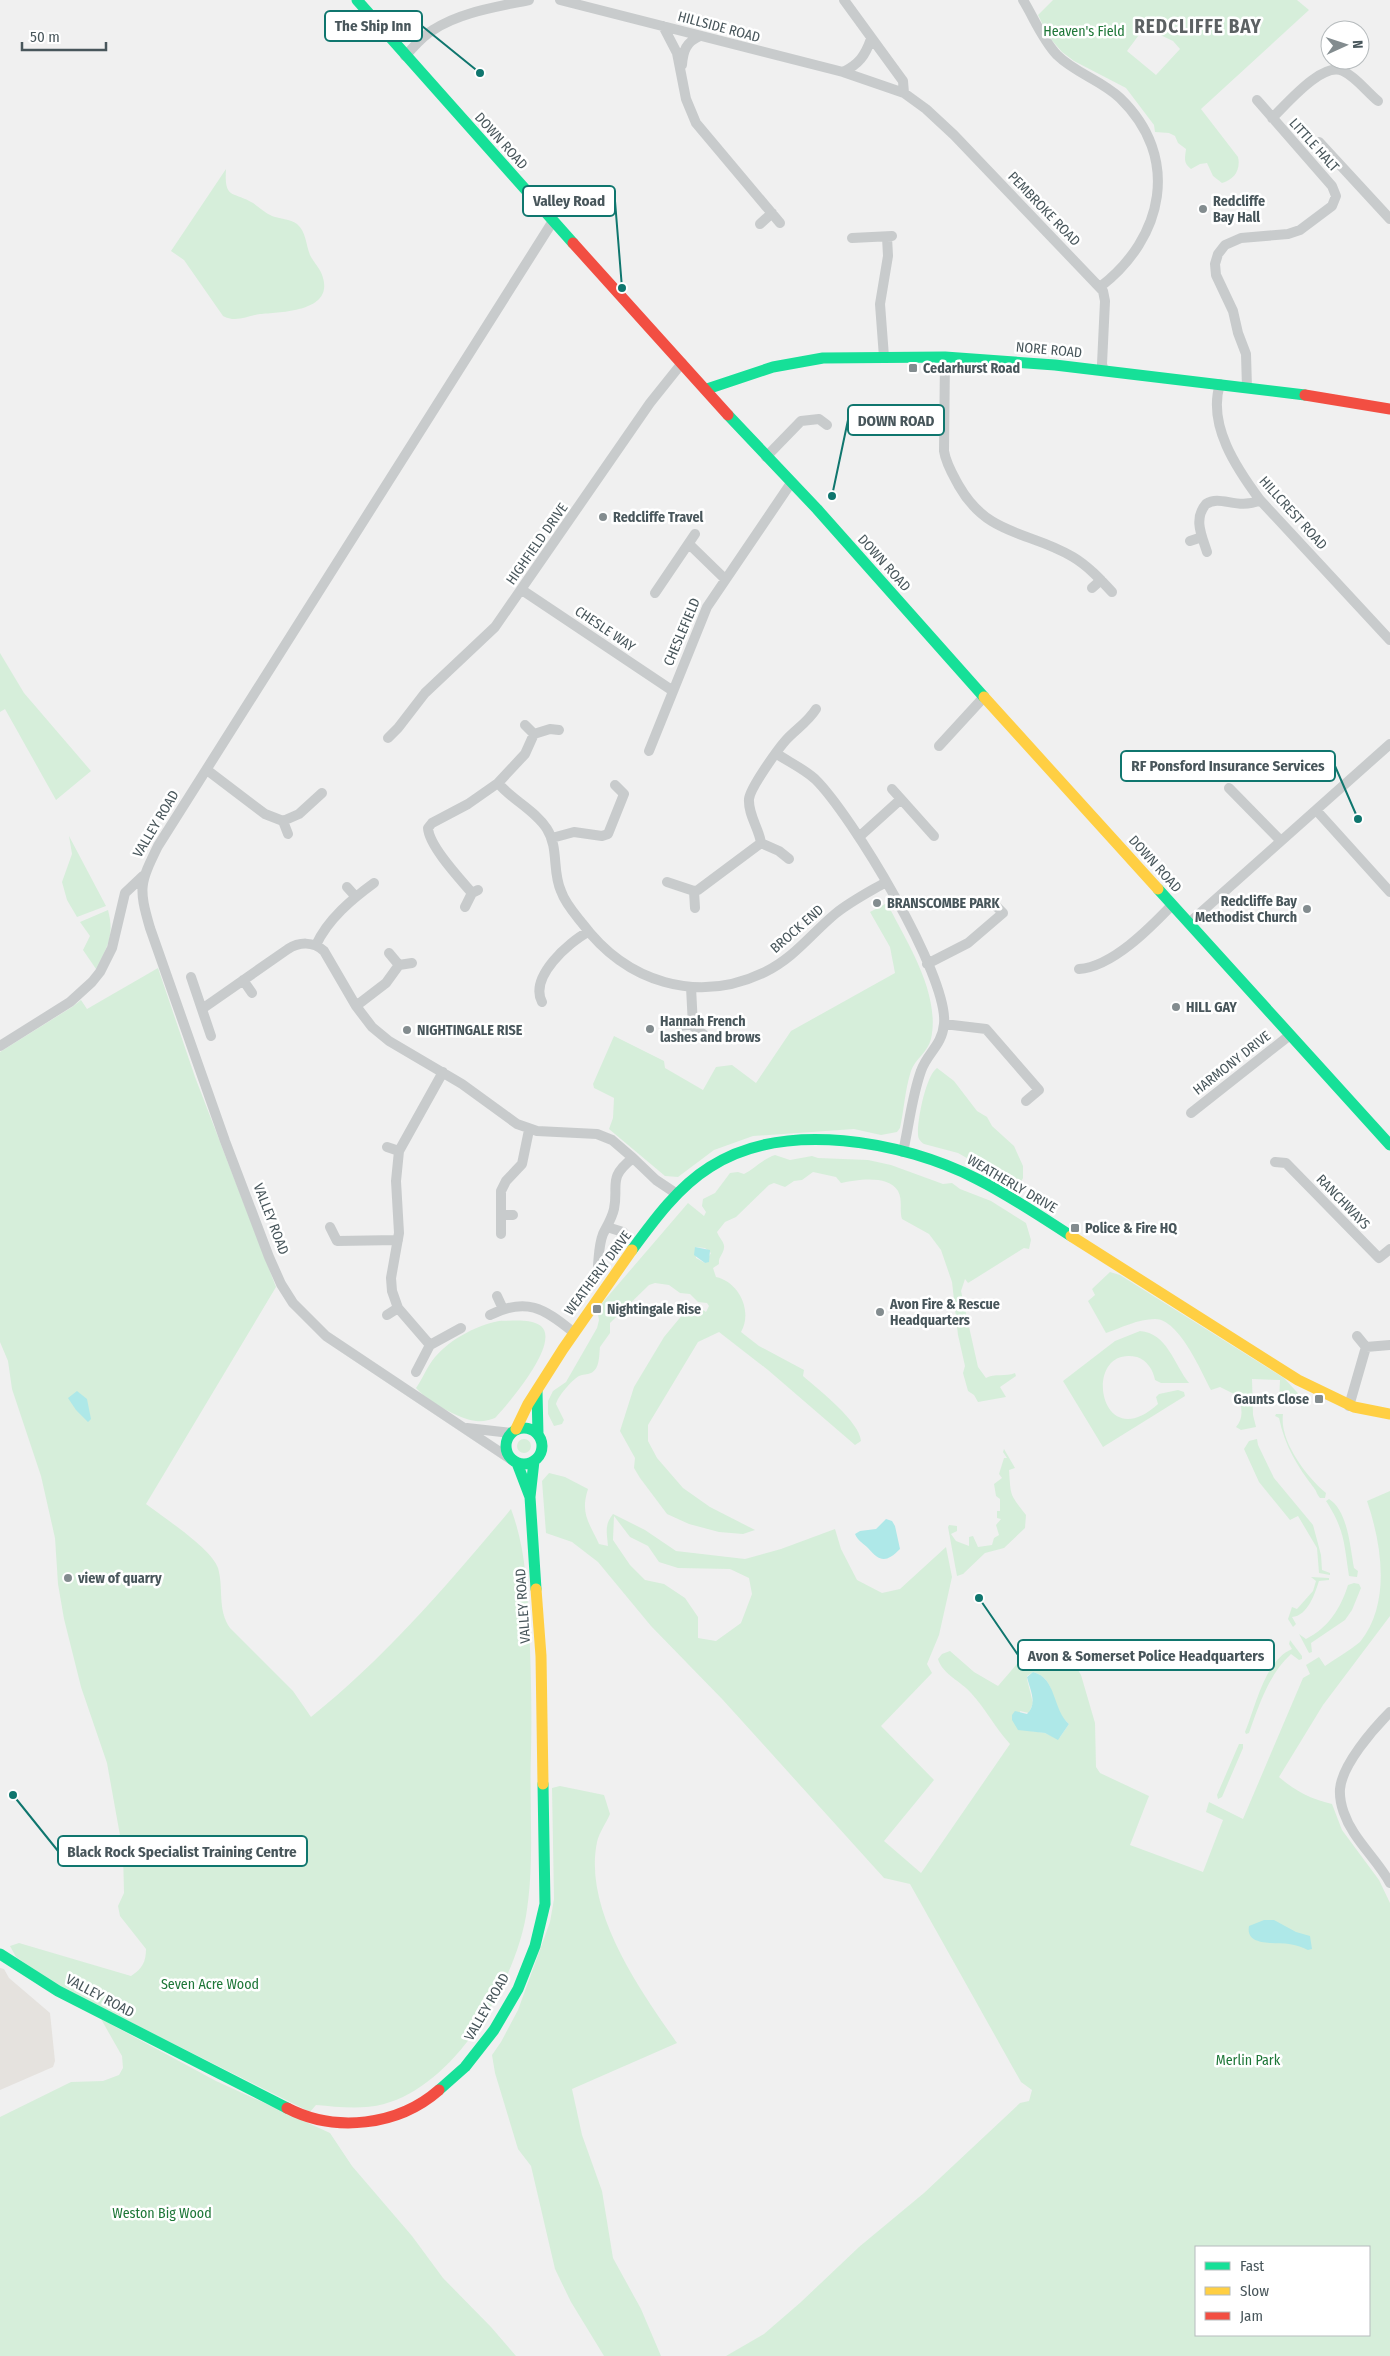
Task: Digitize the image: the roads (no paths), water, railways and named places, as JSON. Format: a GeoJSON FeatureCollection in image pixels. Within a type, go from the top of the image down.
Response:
{"type":"FeatureCollection","features":[{"type":"Feature","properties":{"kind":"street","name":"DOWN ROAD"},"geometry":{"type":"LineString","coordinates":[[357,0],[553,221],[707,389],[766,457],[817,509],[984,697],[1390,1145]]}},
{"type":"Feature","properties":{"kind":"street"},"geometry":{"type":"LineString","coordinates":[[405,56],[422,38],[446,23],[474,13],[529,0]]}},
{"type":"Feature","properties":{"kind":"street","name":"HILLSIDE ROAD"},"geometry":{"type":"LineString","coordinates":[[560,0],[842,72],[904,93]]}},
{"type":"Feature","properties":{"kind":"street"},"geometry":{"type":"LineString","coordinates":[[844,0],[903,81],[904,93]]}},
{"type":"Feature","properties":{"kind":"street"},"geometry":{"type":"LineString","coordinates":[[1023,0],[1039,30],[1057,54],[1073,68],[1108,88],[1135,114],[1151,143],[1157,162],[1158,195],[1148,226],[1126,264],[1100,287],[1106,301],[1102,364],[1104,371]]}},
{"type":"Feature","properties":{"kind":"street"},"geometry":{"type":"LineString","coordinates":[[663,26],[672,41],[682,66],[686,99],[696,123],[780,223]]}},
{"type":"Feature","properties":{"kind":"street"},"geometry":{"type":"LineString","coordinates":[[682,66],[686,47],[691,41],[700,36]]}},
{"type":"Feature","properties":{"kind":"street"},"geometry":{"type":"LineString","coordinates":[[842,72],[859,62],[867,51],[871,39]]}},
{"type":"Feature","properties":{"kind":"street","name":"LITTLE HALT"},"geometry":{"type":"LineString","coordinates":[[1272,118],[1319,74],[1330,69],[1345,72],[1374,90],[1378,101]]}},
{"type":"Feature","properties":{"kind":"street","name":"PEMBROKE ROAD"},"geometry":{"type":"LineString","coordinates":[[904,93],[926,109],[954,135],[1100,287]]}},
{"type":"Feature","properties":{"kind":"street","name":"LITTLE HALT"},"geometry":{"type":"LineString","coordinates":[[1248,388],[1248,364],[1245,351],[1238,333],[1234,311],[1216,274],[1216,258],[1225,245],[1241,238],[1288,234],[1300,230],[1334,203],[1336,196],[1332,186],[1257,100]]}},
{"type":"Feature","properties":{"kind":"street"},"geometry":{"type":"LineString","coordinates":[[1319,142],[1390,219]]}},
{"type":"Feature","properties":{"kind":"street"},"geometry":{"type":"LineString","coordinates":[[760,224],[772,214]]}},
{"type":"Feature","properties":{"kind":"street","name":"VALLEY ROAD"},"geometry":{"type":"LineString","coordinates":[[514,1461],[466,1428],[421,1401],[326,1336],[293,1303],[281,1284],[225,1140],[142,901],[143,876],[158,846],[553,221]]}},
{"type":"Feature","properties":{"kind":"street"},"geometry":{"type":"LineString","coordinates":[[852,238],[890,236],[880,304],[884,357]]}},
{"type":"Feature","properties":{"kind":"street"},"geometry":{"type":"LineString","coordinates":[[945,357],[945,455],[964,495],[976,510],[992,522],[1015,534],[1064,552],[1081,562],[1112,592]]}},
{"type":"Feature","properties":{"kind":"street","name":"NORE ROAD"},"geometry":{"type":"LineString","coordinates":[[707,389],[739,377],[798,361],[823,358],[945,357],[1044,364],[1220,384],[1390,409]]}},
{"type":"Feature","properties":{"kind":"street","name":"HIGHFIELD DRIVE"},"geometry":{"type":"LineString","coordinates":[[388,738],[425,693],[489,634],[522,590],[650,403],[682,363]]}},
{"type":"Feature","properties":{"kind":"street","name":"HILLCREST ROAD"},"geometry":{"type":"LineString","coordinates":[[1220,384],[1216,404],[1224,439],[1242,475],[1260,500],[1390,640]]}},
{"type":"Feature","properties":{"kind":"street"},"geometry":{"type":"LineString","coordinates":[[766,457],[801,421],[824,418]]}},
{"type":"Feature","properties":{"kind":"street","name":"CHESLEFIELD"},"geometry":{"type":"LineString","coordinates":[[649,750],[700,621],[725,579],[791,483]]}},
{"type":"Feature","properties":{"kind":"street"},"geometry":{"type":"LineString","coordinates":[[1207,552],[1199,520],[1202,510],[1209,502],[1218,500],[1246,505],[1260,500]]}},
{"type":"Feature","properties":{"kind":"street"},"geometry":{"type":"LineString","coordinates":[[655,593],[695,534]]}},
{"type":"Feature","properties":{"kind":"street"},"geometry":{"type":"LineString","coordinates":[[1190,541],[1202,537]]}},
{"type":"Feature","properties":{"kind":"street"},"geometry":{"type":"LineString","coordinates":[[689,544],[725,579]]}},
{"type":"Feature","properties":{"kind":"street"},"geometry":{"type":"LineString","coordinates":[[1092,588],[1101,580]]}},
{"type":"Feature","properties":{"kind":"street","name":"CHESLE WAY"},"geometry":{"type":"LineString","coordinates":[[522,590],[673,691]]}},
{"type":"Feature","properties":{"kind":"street"},"geometry":{"type":"LineString","coordinates":[[939,746],[984,697]]}},
{"type":"Feature","properties":{"kind":"street"},"geometry":{"type":"LineString","coordinates":[[789,859],[762,843],[750,812],[750,795],[754,786],[787,739],[810,719],[816,709]]}},
{"type":"Feature","properties":{"kind":"street"},"geometry":{"type":"LineString","coordinates":[[810,719],[820,725]]}},
{"type":"Feature","properties":{"kind":"street"},"geometry":{"type":"LineString","coordinates":[[525,725],[534,734]]}},
{"type":"Feature","properties":{"kind":"street"},"geometry":{"type":"LineString","coordinates":[[398,728],[406,736]]}},
{"type":"Feature","properties":{"kind":"street"},"geometry":{"type":"LineString","coordinates":[[465,907],[475,892],[442,855],[429,835],[428,828],[432,823],[468,804],[498,783],[525,754],[534,734],[550,729],[559,730]]}},
{"type":"Feature","properties":{"kind":"street"},"geometry":{"type":"LineString","coordinates":[[1189,924],[1390,744]]}},
{"type":"Feature","properties":{"kind":"street"},"geometry":{"type":"LineString","coordinates":[[777,754],[815,779],[859,837],[886,882],[927,964],[941,1000],[944,1024],[938,1045],[924,1063],[920,1074],[903,1152]]}},
{"type":"Feature","properties":{"kind":"street"},"geometry":{"type":"LineString","coordinates":[[207,770],[265,814],[283,821],[299,814],[322,793]]}},
{"type":"Feature","properties":{"kind":"street","name":"BROCK END"},"geometry":{"type":"LineString","coordinates":[[498,783],[515,801],[541,822],[552,838],[560,890],[588,932],[625,966],[660,981],[691,987],[740,982],[765,972],[795,952],[844,907],[886,882]]}},
{"type":"Feature","properties":{"kind":"street"},"geometry":{"type":"LineString","coordinates":[[552,838],[574,832],[606,835],[610,832],[628,793],[615,785]]}},
{"type":"Feature","properties":{"kind":"street"},"geometry":{"type":"LineString","coordinates":[[1229,788],[1273,835],[1278,844]]}},
{"type":"Feature","properties":{"kind":"street"},"geometry":{"type":"LineString","coordinates":[[892,789],[934,836]]}},
{"type":"Feature","properties":{"kind":"street"},"geometry":{"type":"LineString","coordinates":[[859,837],[901,799]]}},
{"type":"Feature","properties":{"kind":"street"},"geometry":{"type":"LineString","coordinates":[[1234,802],[1278,844]]}},
{"type":"Feature","properties":{"kind":"street"},"geometry":{"type":"LineString","coordinates":[[1316,810],[1390,892]]}},
{"type":"Feature","properties":{"kind":"street"},"geometry":{"type":"LineString","coordinates":[[283,821],[288,834]]}},
{"type":"Feature","properties":{"kind":"street"},"geometry":{"type":"LineString","coordinates":[[667,882],[694,891],[710,883],[762,843]]}},
{"type":"Feature","properties":{"kind":"street"},"geometry":{"type":"LineString","coordinates":[[0,1046],[70,1002],[96,977],[112,948],[125,893],[143,876]]}},
{"type":"Feature","properties":{"kind":"street"},"geometry":{"type":"LineString","coordinates":[[316,945],[322,931],[332,920],[374,882]]}},
{"type":"Feature","properties":{"kind":"street"},"geometry":{"type":"LineString","coordinates":[[347,887],[356,897]]}},
{"type":"Feature","properties":{"kind":"street"},"geometry":{"type":"LineString","coordinates":[[694,891],[695,908]]}},
{"type":"Feature","properties":{"kind":"street"},"geometry":{"type":"LineString","coordinates":[[995,905],[1010,922]]}},
{"type":"Feature","properties":{"kind":"street"},"geometry":{"type":"LineString","coordinates":[[1079,969],[1092,972],[1123,948],[1172,905]]}},
{"type":"Feature","properties":{"kind":"street"},"geometry":{"type":"LineString","coordinates":[[927,964],[968,943],[1003,914]]}},
{"type":"Feature","properties":{"kind":"street"},"geometry":{"type":"LineString","coordinates":[[542,1002],[534,988],[552,962],[573,941],[588,932]]}},
{"type":"Feature","properties":{"kind":"street"},"geometry":{"type":"LineString","coordinates":[[202,1008],[294,945],[316,945],[331,961],[344,990],[356,1006],[372,1027],[389,1041],[443,1072],[510,1120],[529,1130],[597,1134],[612,1140],[656,1180],[677,1194]]}},
{"type":"Feature","properties":{"kind":"street"},"geometry":{"type":"LineString","coordinates":[[389,953],[399,965]]}},
{"type":"Feature","properties":{"kind":"street"},"geometry":{"type":"LineString","coordinates":[[356,1006],[386,983],[399,965],[412,963]]}},
{"type":"Feature","properties":{"kind":"street"},"geometry":{"type":"LineString","coordinates":[[190,977],[211,1036]]}},
{"type":"Feature","properties":{"kind":"street"},"geometry":{"type":"LineString","coordinates":[[243,980],[252,993]]}},
{"type":"Feature","properties":{"kind":"street"},"geometry":{"type":"LineString","coordinates":[[691,987],[692,1024],[695,1030],[709,1039]]}},
{"type":"Feature","properties":{"kind":"street"},"geometry":{"type":"LineString","coordinates":[[680,1026],[692,1024]]}},
{"type":"Feature","properties":{"kind":"street"},"geometry":{"type":"LineString","coordinates":[[944,1024],[986,1029],[1039,1090],[1026,1100]]}},
{"type":"Feature","properties":{"kind":"street","name":"HARMONY DRIVE"},"geometry":{"type":"LineString","coordinates":[[1191,1113],[1290,1034]]}},
{"type":"Feature","properties":{"kind":"street"},"geometry":{"type":"LineString","coordinates":[[430,1345],[398,1308],[392,1291],[391,1278],[400,1228],[396,1181],[399,1151],[443,1072]]}},
{"type":"Feature","properties":{"kind":"street"},"geometry":{"type":"LineString","coordinates":[[501,1234],[502,1188],[522,1164],[529,1130]]}},
{"type":"Feature","properties":{"kind":"street","name":"WEATHERLY DRIVE"},"geometry":{"type":"LineString","coordinates":[[513,1431],[522,1413],[573,1332],[628,1255],[677,1194],[702,1172],[725,1158],[742,1151],[768,1144],[827,1140],[883,1147],[941,1162],[991,1185],[1290,1375],[1349,1406],[1390,1414]]}},
{"type":"Feature","properties":{"kind":"street"},"geometry":{"type":"LineString","coordinates":[[387,1147],[399,1151]]}},
{"type":"Feature","properties":{"kind":"street"},"geometry":{"type":"LineString","coordinates":[[598,1265],[600,1243],[614,1208],[614,1188],[617,1176],[633,1158]]}},
{"type":"Feature","properties":{"kind":"street","name":"RANCHWAYS"},"geometry":{"type":"LineString","coordinates":[[1275,1162],[1286,1163],[1379,1258],[1390,1249]]}},
{"type":"Feature","properties":{"kind":"street"},"geometry":{"type":"LineString","coordinates":[[501,1215],[513,1215]]}},
{"type":"Feature","properties":{"kind":"street"},"geometry":{"type":"LineString","coordinates":[[330,1227],[337,1241]]}},
{"type":"Feature","properties":{"kind":"street"},"geometry":{"type":"LineString","coordinates":[[607,1227],[623,1232]]}},
{"type":"Feature","properties":{"kind":"street"},"geometry":{"type":"LineString","coordinates":[[337,1241],[398,1240]]}},
{"type":"Feature","properties":{"kind":"street"},"geometry":{"type":"LineString","coordinates":[[332,1252],[337,1241]]}},
{"type":"Feature","properties":{"kind":"street"},"geometry":{"type":"LineString","coordinates":[[497,1296],[503,1309]]}},
{"type":"Feature","properties":{"kind":"street"},"geometry":{"type":"LineString","coordinates":[[490,1315],[503,1309],[519,1306],[536,1308],[558,1320],[573,1332]]}},
{"type":"Feature","properties":{"kind":"street"},"geometry":{"type":"LineString","coordinates":[[387,1315],[398,1308]]}},
{"type":"Feature","properties":{"kind":"street"},"geometry":{"type":"LineString","coordinates":[[416,1372],[430,1345],[461,1328]]}},
{"type":"Feature","properties":{"kind":"street"},"geometry":{"type":"LineString","coordinates":[[1357,1336],[1366,1347]]}},
{"type":"Feature","properties":{"kind":"street"},"geometry":{"type":"LineString","coordinates":[[1366,1347],[1390,1345]]}},
{"type":"Feature","properties":{"kind":"street"},"geometry":{"type":"LineString","coordinates":[[1349,1406],[1366,1347]]}},
{"type":"Feature","properties":{"kind":"street"},"geometry":{"type":"LineString","coordinates":[[537,1390],[538,1434]]}},
{"type":"Feature","properties":{"kind":"street","name":"VALLEY ROAD"},"geometry":{"type":"LineString","coordinates":[[0,1954],[58,1991],[304,2117],[318,2122],[349,2124],[383,2119],[407,2110],[442,2089],[471,2062],[498,2025],[526,1968],[542,1924],[545,1904],[541,1656],[530,1497],[534,1461],[538,1457],[542,1446],[538,1434],[528,1428],[513,1431],[466,1428]]}},
{"type":"Feature","properties":{"kind":"street","name":"VALLEY ROAD"},"geometry":{"type":"LineString","coordinates":[[513,1431],[507,1438],[506,1450],[514,1461],[530,1497]]}},
{"type":"Feature","properties":{"kind":"street"},"geometry":{"type":"LineString","coordinates":[[514,1461],[523,1464],[534,1461]]}},
{"type":"Feature","properties":{"kind":"street"},"geometry":{"type":"LineString","coordinates":[[1390,1712],[1358,1751],[1342,1781],[1340,1795],[1343,1809],[1352,1830],[1390,1883]]}},
{"type":"Feature","properties":{"kind":"water"},"geometry":{"type":"Polygon","coordinates":[[[695,1247],[710,1250],[709,1262],[705,1263],[694,1255],[695,1247]]]}},
{"type":"Feature","properties":{"kind":"water"},"geometry":{"type":"Polygon","coordinates":[[[77,1391],[87,1399],[91,1419],[88,1422],[76,1410],[68,1398],[77,1391]]]}},
{"type":"Feature","properties":{"kind":"water"},"geometry":{"type":"Polygon","coordinates":[[[886,1519],[892,1521],[895,1526],[900,1549],[891,1557],[883,1559],[872,1553],[855,1534],[860,1531],[876,1529],[886,1519]]]}},
{"type":"Feature","properties":{"kind":"water"},"geometry":{"type":"Polygon","coordinates":[[[1033,1672],[1041,1675],[1046,1681],[1064,1718],[1069,1724],[1058,1740],[1045,1733],[1018,1730],[1012,1720],[1012,1715],[1015,1711],[1027,1714],[1030,1710],[1033,1701],[1027,1677],[1033,1672]]]}},
{"type":"Feature","properties":{"kind":"water"},"geometry":{"type":"Polygon","coordinates":[[[1264,1920],[1274,1920],[1296,1932],[1310,1936],[1312,1949],[1308,1950],[1292,1944],[1256,1940],[1249,1933],[1249,1926],[1264,1920]]]}},
{"type":"Feature","properties":{"kind":"place","name":"The Ship Inn"},"geometry":{"type":"Point","coordinates":[480,73]}},
{"type":"Feature","properties":{"kind":"place","name":"Redcliffe Bay Hall"},"geometry":{"type":"Point","coordinates":[1203,209]}},
{"type":"Feature","properties":{"kind":"place","name":"Valley Road"},"geometry":{"type":"Point","coordinates":[622,288]}},
{"type":"Feature","properties":{"kind":"place","name":"Cedarhurst Road"},"geometry":{"type":"Point","coordinates":[913,368]}},
{"type":"Feature","properties":{"kind":"place","name":"DOWN ROAD"},"geometry":{"type":"Point","coordinates":[832,496]}},
{"type":"Feature","properties":{"kind":"place","name":"Redcliffe Travel"},"geometry":{"type":"Point","coordinates":[603,517]}},
{"type":"Feature","properties":{"kind":"place","name":"RF Ponsford Insurance Services"},"geometry":{"type":"Point","coordinates":[1358,819]}},
{"type":"Feature","properties":{"kind":"place","name":"BRANSCOMBE PARK"},"geometry":{"type":"Point","coordinates":[877,903]}},
{"type":"Feature","properties":{"kind":"place","name":"Redcliffe Bay Methodist Church"},"geometry":{"type":"Point","coordinates":[1307,909]}},
{"type":"Feature","properties":{"kind":"place","name":"HILL GAY"},"geometry":{"type":"Point","coordinates":[1176,1007]}},
{"type":"Feature","properties":{"kind":"place","name":"Hannah French lashes and brows"},"geometry":{"type":"Point","coordinates":[650,1029]}},
{"type":"Feature","properties":{"kind":"place","name":"NIGHTINGALE RISE"},"geometry":{"type":"Point","coordinates":[407,1030]}},
{"type":"Feature","properties":{"kind":"place","name":"Police & Fire HQ"},"geometry":{"type":"Point","coordinates":[1075,1228]}},
{"type":"Feature","properties":{"kind":"place","name":"Nightingale Rise"},"geometry":{"type":"Point","coordinates":[597,1309]}},
{"type":"Feature","properties":{"kind":"place","name":"Avon Fire & Rescue Headquarters"},"geometry":{"type":"Point","coordinates":[880,1312]}},
{"type":"Feature","properties":{"kind":"place","name":"Gaunts Close"},"geometry":{"type":"Point","coordinates":[1319,1399]}},
{"type":"Feature","properties":{"kind":"place","name":"view of quarry"},"geometry":{"type":"Point","coordinates":[68,1578]}},
{"type":"Feature","properties":{"kind":"place","name":"Avon & Somerset Police Headquarters"},"geometry":{"type":"Point","coordinates":[979,1598]}},
{"type":"Feature","properties":{"kind":"place","name":"Black Rock Specialist Training Centre"},"geometry":{"type":"Point","coordinates":[13,1795]}},
{"type":"Feature","properties":{"kind":"district","name":"REDCLIFFE BAY"},"geometry":{"type":"Point","coordinates":[1198,26]}},
{"type":"Feature","properties":{"kind":"park label","name":"Heaven's Field"},"geometry":{"type":"Point","coordinates":[1084,31]}},
{"type":"Feature","properties":{"kind":"park label","name":"Seven Acre Wood"},"geometry":{"type":"Point","coordinates":[210,1984]}},
{"type":"Feature","properties":{"kind":"park label","name":"Merlin Park"},"geometry":{"type":"Point","coordinates":[1248,2060]}},
{"type":"Feature","properties":{"kind":"park label","name":"Weston Big Wood"},"geometry":{"type":"Point","coordinates":[162,2213]}}]}
